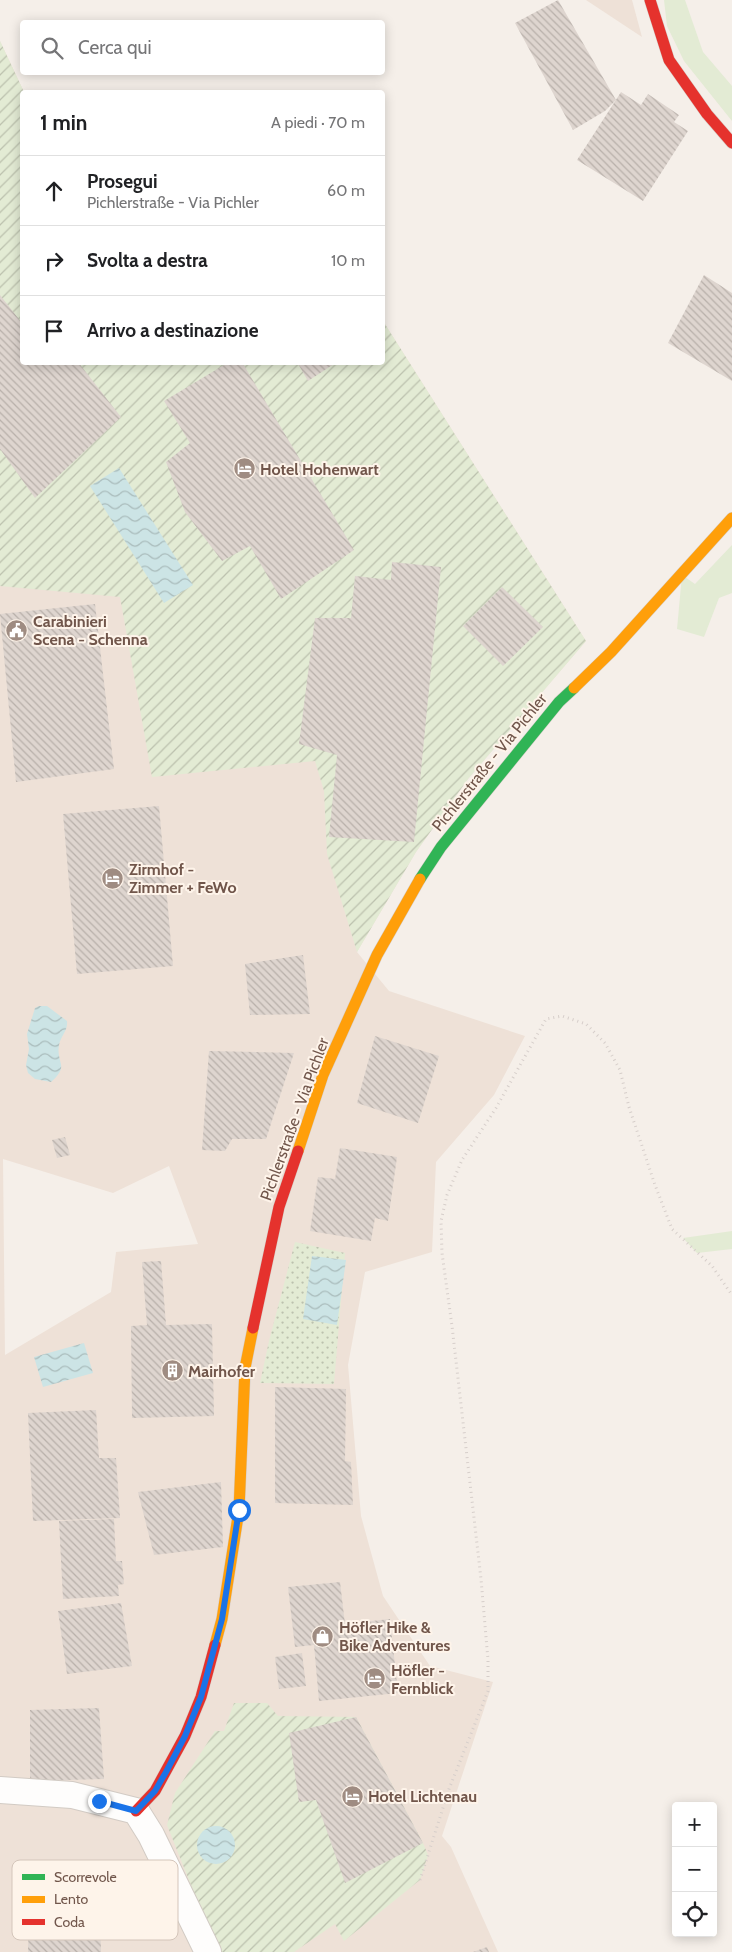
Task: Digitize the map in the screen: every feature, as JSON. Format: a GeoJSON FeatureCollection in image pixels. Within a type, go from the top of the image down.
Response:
{"type":"FeatureCollection","features":[{"type":"Feature","properties":{"kind":"street"},"geometry":{"type":"LineString","coordinates":[[650,0],[669,60],[707,114],[732,143]]}},
{"type":"Feature","properties":{"kind":"street","name":"Pichlerstraße - Via Pichler"},"geometry":{"type":"LineString","coordinates":[[136,1811],[155,1791],[166,1772],[185,1736],[201,1697],[222,1619],[239,1510],[245,1368],[279,1207],[323,1075],[377,955],[412,891],[453,832],[559,702],[610,652],[732,518]]}},
{"type":"Feature","properties":{"kind":"street"},"geometry":{"type":"LineString","coordinates":[[0,1790],[72,1795],[136,1811],[151,1834],[164,1860]]}},
{"type":"Feature","properties":{"kind":"street"},"geometry":{"type":"LineString","coordinates":[[178,1890],[208,1952]]}},
{"type":"Feature","properties":{"kind":"path"},"geometry":{"type":"LineString","coordinates":[[420,1880],[449,1789],[488,1691],[488,1660],[481,1579],[442,1253],[441,1221],[447,1195],[462,1160],[496,1108],[546,1019],[562,1016],[586,1024],[605,1043],[620,1070],[646,1159],[672,1229],[712,1266],[732,1295]]}},
{"type":"Feature","properties":{"kind":"shaded area"},"geometry":{"type":"Polygon","coordinates":[[[586,0],[632,0],[642,37],[586,0]]]}},
{"type":"Feature","properties":{"kind":"shaded area"},"geometry":{"type":"Polygon","coordinates":[[[0,41],[23,90],[20,90],[20,365],[385,365],[385,324],[586,641],[468,779],[416,852],[357,952],[389,991],[525,1036],[494,1095],[436,1162],[432,1252],[365,1272],[348,1365],[361,1516],[383,1596],[430,1666],[493,1682],[442,1836],[451,1847],[498,1952],[0,1952],[0,41]],[[3,1159],[5,1355],[111,1292],[116,1252],[198,1244],[169,1166],[113,1193],[3,1159]]]}},
{"type":"Feature","properties":{"kind":"green space"},"geometry":{"type":"Polygon","coordinates":[[[664,0],[685,0],[703,52],[732,86],[732,121],[684,61],[667,26],[664,0]]]}},
{"type":"Feature","properties":{"kind":"green space"},"geometry":{"type":"Polygon","coordinates":[[[0,41],[23,90],[20,90],[20,365],[385,365],[385,324],[586,641],[468,779],[416,852],[357,952],[327,854],[324,791],[315,761],[152,777],[120,597],[0,586],[0,41]]]}},
{"type":"Feature","properties":{"kind":"green space"},"geometry":{"type":"Polygon","coordinates":[[[732,545],[732,593],[719,598],[704,637],[677,629],[682,575],[695,584],[732,545]]]}},
{"type":"Feature","properties":{"kind":"green space"},"geometry":{"type":"Polygon","coordinates":[[[732,1231],[732,1249],[697,1253],[683,1238],[732,1231]]]}},
{"type":"Feature","properties":{"kind":"green space"},"geometry":{"type":"Polygon","coordinates":[[[295,1242],[345,1253],[334,1384],[260,1383],[295,1242]]]}},
{"type":"Feature","properties":{"kind":"green space"},"geometry":{"type":"Polygon","coordinates":[[[234,1703],[267,1703],[278,1716],[356,1717],[423,1843],[428,1855],[420,1880],[344,1941],[335,1924],[294,1952],[216,1952],[167,1825],[175,1793],[215,1731],[224,1731],[234,1703]]]}},
{"type":"Feature","properties":{"kind":"water"},"geometry":{"type":"Polygon","coordinates":[[[119,468],[193,585],[164,603],[90,486],[119,468]]]}},
{"type":"Feature","properties":{"kind":"water"},"geometry":{"type":"Polygon","coordinates":[[[47,1006],[67,1021],[59,1045],[60,1072],[51,1082],[35,1079],[28,1073],[26,1065],[29,1049],[27,1034],[35,1008],[47,1006]]]}},
{"type":"Feature","properties":{"kind":"water"},"geometry":{"type":"Polygon","coordinates":[[[312,1256],[346,1260],[337,1325],[303,1319],[312,1256]]]}},
{"type":"Feature","properties":{"kind":"water"},"geometry":{"type":"Polygon","coordinates":[[[84,1343],[93,1373],[43,1387],[34,1357],[84,1343]]]}},
{"type":"Feature","properties":{"kind":"water"},"geometry":{"type":"Polygon","coordinates":[[[216,1826],[230,1831],[235,1845],[230,1859],[216,1864],[202,1859],[197,1845],[202,1831],[216,1826]]]}},
{"type":"Feature","properties":{"kind":"building"},"geometry":{"type":"Polygon","coordinates":[[[558,0],[616,100],[605,111],[573,130],[515,23],[558,0]]]}},
{"type":"Feature","properties":{"kind":"building"},"geometry":{"type":"Polygon","coordinates":[[[621,92],[641,105],[648,94],[679,115],[674,122],[688,131],[643,201],[577,160],[621,92]]]}},
{"type":"Feature","properties":{"kind":"building"},"geometry":{"type":"Polygon","coordinates":[[[704,275],[732,293],[732,381],[668,343],[704,275]]]}},
{"type":"Feature","properties":{"kind":"building"},"geometry":{"type":"Polygon","coordinates":[[[0,295],[20,320],[20,365],[80,365],[121,417],[35,498],[0,449],[0,295]]]}},
{"type":"Feature","properties":{"kind":"building"},"geometry":{"type":"Polygon","coordinates":[[[224,365],[244,365],[354,550],[281,599],[250,546],[222,561],[185,512],[166,462],[190,443],[164,401],[224,365]]]}},
{"type":"Feature","properties":{"kind":"building"},"geometry":{"type":"Polygon","coordinates":[[[299,365],[332,365],[308,381],[299,365]]]}},
{"type":"Feature","properties":{"kind":"building"},"geometry":{"type":"Polygon","coordinates":[[[392,562],[441,567],[414,842],[329,837],[337,755],[299,744],[315,618],[351,618],[355,576],[391,580],[392,562]]]}},
{"type":"Feature","properties":{"kind":"building"},"geometry":{"type":"Polygon","coordinates":[[[502,587],[543,627],[503,666],[463,626],[502,587]]]}},
{"type":"Feature","properties":{"kind":"building"},"geometry":{"type":"Polygon","coordinates":[[[95,604],[114,769],[16,782],[0,614],[95,604]]]}},
{"type":"Feature","properties":{"kind":"building"},"geometry":{"type":"Polygon","coordinates":[[[159,806],[173,966],[77,974],[63,814],[159,806]]]}},
{"type":"Feature","properties":{"kind":"building"},"geometry":{"type":"Polygon","coordinates":[[[303,955],[310,1014],[250,1015],[245,964],[303,955]]]}},
{"type":"Feature","properties":{"kind":"building"},"geometry":{"type":"Polygon","coordinates":[[[375,1036],[439,1056],[418,1123],[357,1103],[375,1036]]]}},
{"type":"Feature","properties":{"kind":"building"},"geometry":{"type":"Polygon","coordinates":[[[209,1051],[294,1053],[266,1139],[232,1139],[225,1151],[202,1150],[209,1051]]]}},
{"type":"Feature","properties":{"kind":"building"},"geometry":{"type":"Polygon","coordinates":[[[65,1137],[70,1155],[57,1158],[52,1140],[65,1137]]]}},
{"type":"Feature","properties":{"kind":"building"},"geometry":{"type":"Polygon","coordinates":[[[340,1148],[397,1157],[388,1221],[375,1218],[371,1241],[310,1231],[318,1177],[335,1179],[340,1148]]]}},
{"type":"Feature","properties":{"kind":"building","name":"Mairhofer"},"geometry":{"type":"Polygon","coordinates":[[[161,1261],[166,1325],[212,1324],[214,1416],[132,1418],[131,1326],[147,1325],[142,1262],[161,1261]]]}},
{"type":"Feature","properties":{"kind":"building"},"geometry":{"type":"Polygon","coordinates":[[[275,1387],[346,1389],[345,1461],[351,1462],[353,1505],[275,1503],[275,1387]]]}},
{"type":"Feature","properties":{"kind":"building"},"geometry":{"type":"Polygon","coordinates":[[[96,1410],[99,1458],[116,1458],[120,1518],[33,1521],[28,1413],[96,1410]]]}},
{"type":"Feature","properties":{"kind":"building"},"geometry":{"type":"Polygon","coordinates":[[[221,1482],[223,1547],[154,1555],[138,1492],[221,1482]]]}},
{"type":"Feature","properties":{"kind":"building"},"geometry":{"type":"Polygon","coordinates":[[[114,1519],[116,1561],[122,1561],[124,1584],[118,1585],[119,1596],[63,1599],[59,1521],[114,1519]]]}},
{"type":"Feature","properties":{"kind":"building"},"geometry":{"type":"Polygon","coordinates":[[[340,1582],[345,1624],[390,1619],[398,1693],[319,1701],[314,1645],[295,1647],[288,1587],[340,1582]]]}},
{"type":"Feature","properties":{"kind":"building"},"geometry":{"type":"Polygon","coordinates":[[[121,1603],[132,1666],[67,1674],[58,1611],[121,1603]]]}},
{"type":"Feature","properties":{"kind":"building"},"geometry":{"type":"Polygon","coordinates":[[[302,1653],[306,1686],[279,1689],[275,1657],[302,1653]]]}},
{"type":"Feature","properties":{"kind":"building"},"geometry":{"type":"Polygon","coordinates":[[[99,1708],[104,1779],[30,1781],[30,1710],[99,1708]]]}},
{"type":"Feature","properties":{"kind":"building"},"geometry":{"type":"Polygon","coordinates":[[[356,1717],[423,1843],[345,1883],[316,1800],[299,1802],[289,1733],[356,1717]]]}},
{"type":"Feature","properties":{"kind":"building"},"geometry":{"type":"Polygon","coordinates":[[[28,1940],[101,1940],[101,1952],[28,1952],[28,1940]]]}},
{"type":"Feature","properties":{"kind":"building"},"geometry":{"type":"Polygon","coordinates":[[[487,1947],[489,1952],[473,1952],[487,1947]]]}},
{"type":"Feature","properties":{"kind":"traffic: fast"},"geometry":{"type":"LineString","coordinates":[[420,879],[441,847],[559,702],[574,688]]}},
{"type":"Feature","properties":{"kind":"traffic: slow"},"geometry":{"type":"LineString","coordinates":[[574,688],[611,652],[732,518]]}},
{"type":"Feature","properties":{"kind":"traffic: slow"},"geometry":{"type":"LineString","coordinates":[[298,1151],[323,1075],[377,955],[420,879]]}},
{"type":"Feature","properties":{"kind":"traffic: slow"},"geometry":{"type":"LineString","coordinates":[[215,1645],[222,1619],[239,1510],[245,1368],[253,1328]]}},
{"type":"Feature","properties":{"kind":"traffic: jam"},"geometry":{"type":"LineString","coordinates":[[650,0],[669,60],[707,114],[732,143]]}},
{"type":"Feature","properties":{"kind":"traffic: jam"},"geometry":{"type":"LineString","coordinates":[[253,1328],[279,1207],[298,1151]]}},
{"type":"Feature","properties":{"kind":"traffic: jam"},"geometry":{"type":"LineString","coordinates":[[136,1811],[155,1791],[185,1736],[201,1697],[215,1645]]}},
{"type":"Feature","properties":{"kind":"place","name":"Hotel Hohenwart"},"geometry":{"type":"Point","coordinates":[244,469]}},
{"type":"Feature","properties":{"kind":"place","name":"Carabinieri Scena - Schenna"},"geometry":{"type":"Point","coordinates":[17,630]}},
{"type":"Feature","properties":{"kind":"place","name":"Zirmhof - Zimmer + FeWo"},"geometry":{"type":"Point","coordinates":[113,878]}},
{"type":"Feature","properties":{"kind":"place","name":"Mairhofer"},"geometry":{"type":"Point","coordinates":[172,1371]}},
{"type":"Feature","properties":{"kind":"place","name":"Höfler Hike & Bike Adventures"},"geometry":{"type":"Point","coordinates":[323,1636]}},
{"type":"Feature","properties":{"kind":"place","name":"Höfler - Fernblick"},"geometry":{"type":"Point","coordinates":[375,1679]}},
{"type":"Feature","properties":{"kind":"place","name":"Hotel Lichtenau"},"geometry":{"type":"Point","coordinates":[352,1796]}},
{"type":"Feature","properties":{"kind":"route"},"geometry":{"type":"LineString","coordinates":[[99,1801],[136,1811],[155,1791],[185,1736],[201,1697],[222,1619],[239,1510]]}}]}
